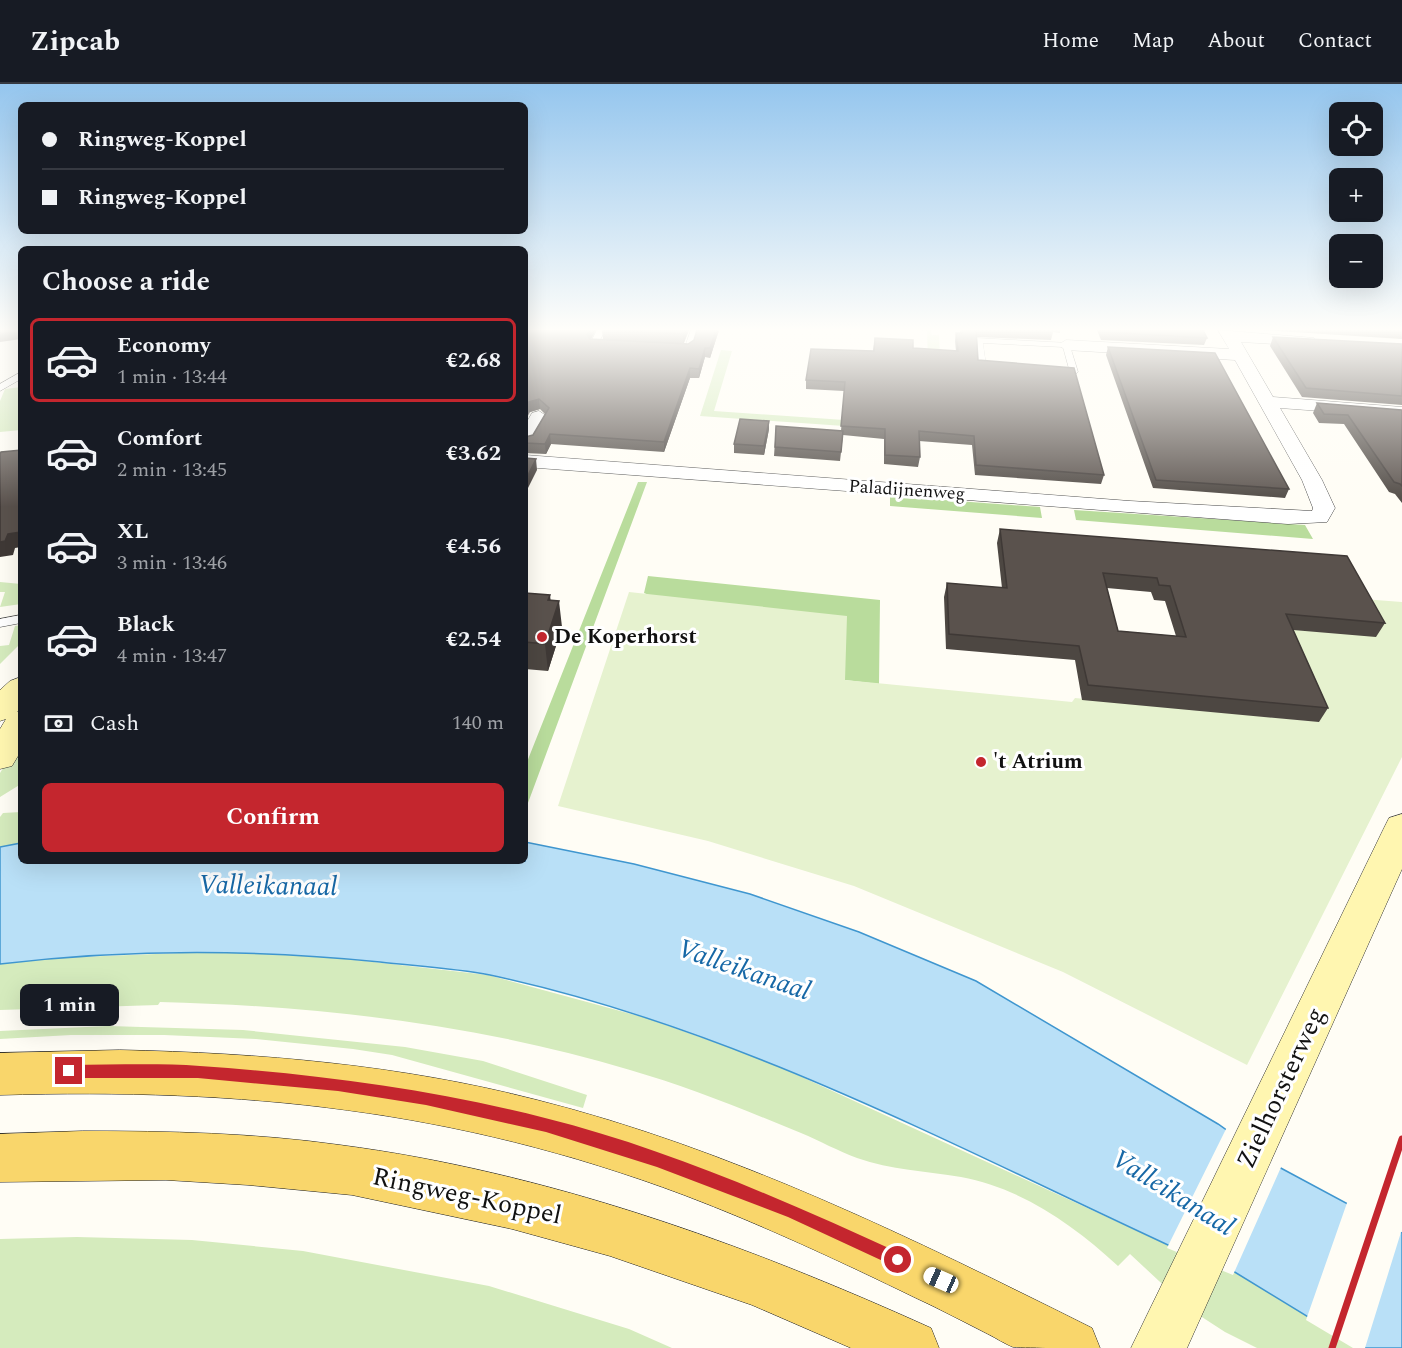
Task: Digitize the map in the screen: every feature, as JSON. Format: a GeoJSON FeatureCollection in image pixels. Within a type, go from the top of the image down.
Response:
{"type":"FeatureCollection","features":[{"type":"Feature","properties":{"kind":"main road"},"geometry":{"type":"LineString","coordinates":[[0,710],[18,690]]}},
{"type":"Feature","properties":{"kind":"main road"},"geometry":{"type":"LineString","coordinates":[[0,757],[18,727]]}},
{"type":"Feature","properties":{"kind":"main road","name":"Zielhorsterweg"},"geometry":{"type":"LineString","coordinates":[[1159,1348],[1402,828]]}},
{"type":"Feature","properties":{"kind":"main road"},"geometry":{"type":"LineString","coordinates":[[0,1074],[92,1070],[198,1072],[338,1084],[426,1098],[546,1125],[657,1160],[791,1211],[941,1280],[1072,1348]]}},
{"type":"Feature","properties":{"kind":"main road","name":"Ringweg-Koppel"},"geometry":{"type":"LineString","coordinates":[[0,1158],[90,1154],[201,1157],[333,1168],[459,1191],[576,1219],[681,1253],[801,1297],[911,1348]]}},
{"type":"Feature","properties":{"kind":"street"},"geometry":{"type":"LineString","coordinates":[[1259,389],[1266,402],[1402,412]]}},
{"type":"Feature","properties":{"kind":"street","name":"Paladijnenweg"},"geometry":{"type":"LineString","coordinates":[[528,461],[660,473],[1288,518],[1319,517],[1324,508],[1312,480],[1266,402]]}},
{"type":"Feature","properties":{"kind":"street"},"geometry":{"type":"LineString","coordinates":[[528,435],[539,417]]}},
{"type":"Feature","properties":{"kind":"lane"},"geometry":{"type":"LineString","coordinates":[[0,623],[18,620]]}},
{"type":"Feature","properties":{"kind":"green space"},"geometry":{"type":"Polygon","coordinates":[[[5,389],[18,389],[18,430],[0,432],[0,401],[5,389]]]}},
{"type":"Feature","properties":{"kind":"green space"},"geometry":{"type":"Polygon","coordinates":[[[709,389],[721,389],[714,411],[930,426],[929,389],[942,389],[944,433],[700,416],[709,389]]]}},
{"type":"Feature","properties":{"kind":"green space"},"geometry":{"type":"Polygon","coordinates":[[[638,482],[647,482],[528,803],[528,759],[638,482]]]}},
{"type":"Feature","properties":{"kind":"green space"},"geometry":{"type":"Polygon","coordinates":[[[890,496],[1040,507],[1042,518],[890,506],[890,496]]]}},
{"type":"Feature","properties":{"kind":"green space"},"geometry":{"type":"Polygon","coordinates":[[[1074,510],[1305,525],[1313,539],[1076,520],[1074,510]]]}},
{"type":"Feature","properties":{"kind":"green space"},"geometry":{"type":"Polygon","coordinates":[[[648,576],[880,600],[879,684],[845,680],[644,593],[648,576]]]}},
{"type":"Feature","properties":{"kind":"green space"},"geometry":{"type":"Polygon","coordinates":[[[0,582],[18,584],[18,604],[0,607],[5,592],[0,592],[0,582]]]}},
{"type":"Feature","properties":{"kind":"green space","name":"'t Atrium"},"geometry":{"type":"Polygon","coordinates":[[[1257,591],[1402,602],[1402,757],[1247,1065],[1063,972],[854,886],[708,841],[558,806],[629,592],[847,616],[845,680],[1072,702],[1075,698],[1311,721],[1257,591]]]}},
{"type":"Feature","properties":{"kind":"green space"},"geometry":{"type":"Polygon","coordinates":[[[15,626],[18,626],[18,646],[0,664],[0,646],[9,645],[15,626]]]}},
{"type":"Feature","properties":{"kind":"green space"},"geometry":{"type":"Polygon","coordinates":[[[18,744],[18,786],[0,797],[0,773],[18,744]]]}},
{"type":"Feature","properties":{"kind":"green space"},"geometry":{"type":"Polygon","coordinates":[[[18,812],[18,844],[0,847],[0,817],[3,813],[18,812]]]}},
{"type":"Feature","properties":{"kind":"green space"},"geometry":{"type":"Polygon","coordinates":[[[233,951],[294,953],[488,975],[646,1018],[765,1060],[1168,1245],[1233,1271],[1359,1348],[1257,1348],[1225,1332],[1188,1308],[1130,1254],[1118,1266],[1083,1236],[1046,1210],[1005,1190],[961,1177],[896,1168],[857,1158],[695,1091],[572,1054],[456,1029],[339,1013],[279,1008],[160,1002],[158,1005],[0,1010],[0,964],[53,958],[233,951]]]}},
{"type":"Feature","properties":{"kind":"green space"},"geometry":{"type":"Polygon","coordinates":[[[108,1026],[243,1030],[405,1047],[483,1061],[587,1095],[583,1108],[392,1055],[256,1039],[164,1035],[71,1035],[0,1039],[0,1031],[108,1026]]]}},
{"type":"Feature","properties":{"kind":"green space"},"geometry":{"type":"Polygon","coordinates":[[[77,1237],[192,1240],[303,1251],[489,1286],[629,1329],[672,1348],[0,1348],[0,1239],[77,1237]]]}},
{"type":"Feature","properties":{"kind":"water","name":"Valleikanaal"},"geometry":{"type":"Polygon","coordinates":[[[528,843],[634,864],[750,894],[859,932],[976,981],[1218,1124],[1277,1166],[1402,1233],[1402,1348],[1359,1348],[1233,1271],[1168,1245],[920,1128],[752,1056],[666,1024],[579,997],[490,975],[435,967],[285,955],[143,953],[0,964],[0,847],[18,844],[18,864],[528,864],[528,843]]]}},
{"type":"Feature","properties":{"kind":"pier"},"geometry":{"type":"Polygon","coordinates":[[[1227,1127],[1282,1165],[1233,1275],[1167,1248],[1227,1127]]]}},
{"type":"Feature","properties":{"kind":"pier"},"geometry":{"type":"Polygon","coordinates":[[[1348,1200],[1402,1229],[1365,1348],[1353,1348],[1306,1320],[1348,1200]]]}},
{"type":"Feature","properties":{"kind":"building"},"geometry":{"type":"Polygon","coordinates":[[[528,389],[683,389],[664,442],[550,434],[545,444],[528,443],[528,436],[533,435],[549,408],[539,399],[528,404],[528,389]]]}},
{"type":"Feature","properties":{"kind":"building"},"geometry":{"type":"Polygon","coordinates":[[[844,389],[1080,389],[1104,475],[976,465],[974,436],[919,431],[920,457],[885,455],[885,429],[841,426],[844,389]]]}},
{"type":"Feature","properties":{"kind":"building"},"geometry":{"type":"Polygon","coordinates":[[[1123,389],[1235,389],[1289,489],[1156,480],[1123,389]]]}},
{"type":"Feature","properties":{"kind":"building"},"geometry":{"type":"Polygon","coordinates":[[[1318,389],[1402,389],[1402,396],[1318,389]]]}},
{"type":"Feature","properties":{"kind":"building"},"geometry":{"type":"Polygon","coordinates":[[[1317,403],[1402,410],[1402,486],[1394,482],[1348,415],[1324,414],[1317,403]]]}},
{"type":"Feature","properties":{"kind":"building"},"geometry":{"type":"Polygon","coordinates":[[[740,419],[769,421],[764,446],[734,444],[740,419]]]}},
{"type":"Feature","properties":{"kind":"building"},"geometry":{"type":"Polygon","coordinates":[[[776,426],[843,431],[841,452],[775,447],[776,426]]]}},
{"type":"Feature","properties":{"kind":"building"},"geometry":{"type":"Polygon","coordinates":[[[18,450],[18,532],[8,534],[5,541],[0,542],[0,454],[18,450]]]}},
{"type":"Feature","properties":{"kind":"building"},"geometry":{"type":"Polygon","coordinates":[[[528,458],[536,459],[528,475],[528,458]]]}},
{"type":"Feature","properties":{"kind":"building"},"geometry":{"type":"Polygon","coordinates":[[[1000,529],[1347,556],[1385,623],[1286,614],[1328,708],[1088,685],[1079,646],[949,634],[947,583],[1007,588],[1000,529]],[[1103,573],[1118,631],[1186,637],[1170,586],[1159,585],[1157,578],[1103,573]]]}},
{"type":"Feature","properties":{"kind":"building"},"geometry":{"type":"Polygon","coordinates":[[[528,593],[550,595],[548,600],[559,601],[545,644],[528,642],[528,593]]]}},
{"type":"Feature","properties":{"kind":"railway"},"geometry":{"type":"LineString","coordinates":[[1332,1348],[1402,1139]]}},
{"type":"Feature","properties":{"kind":"place","name":"De Koperhorst"},"geometry":{"type":"Point","coordinates":[542,637]}},
{"type":"Feature","properties":{"kind":"place","name":"'t Atrium"},"geometry":{"type":"Point","coordinates":[981,762]}},
{"type":"Feature","properties":{"kind":"route"},"geometry":{"type":"LineString","coordinates":[[69,1071],[198,1072],[338,1084],[426,1098],[546,1125],[657,1160],[791,1211],[898,1260]]}}]}
